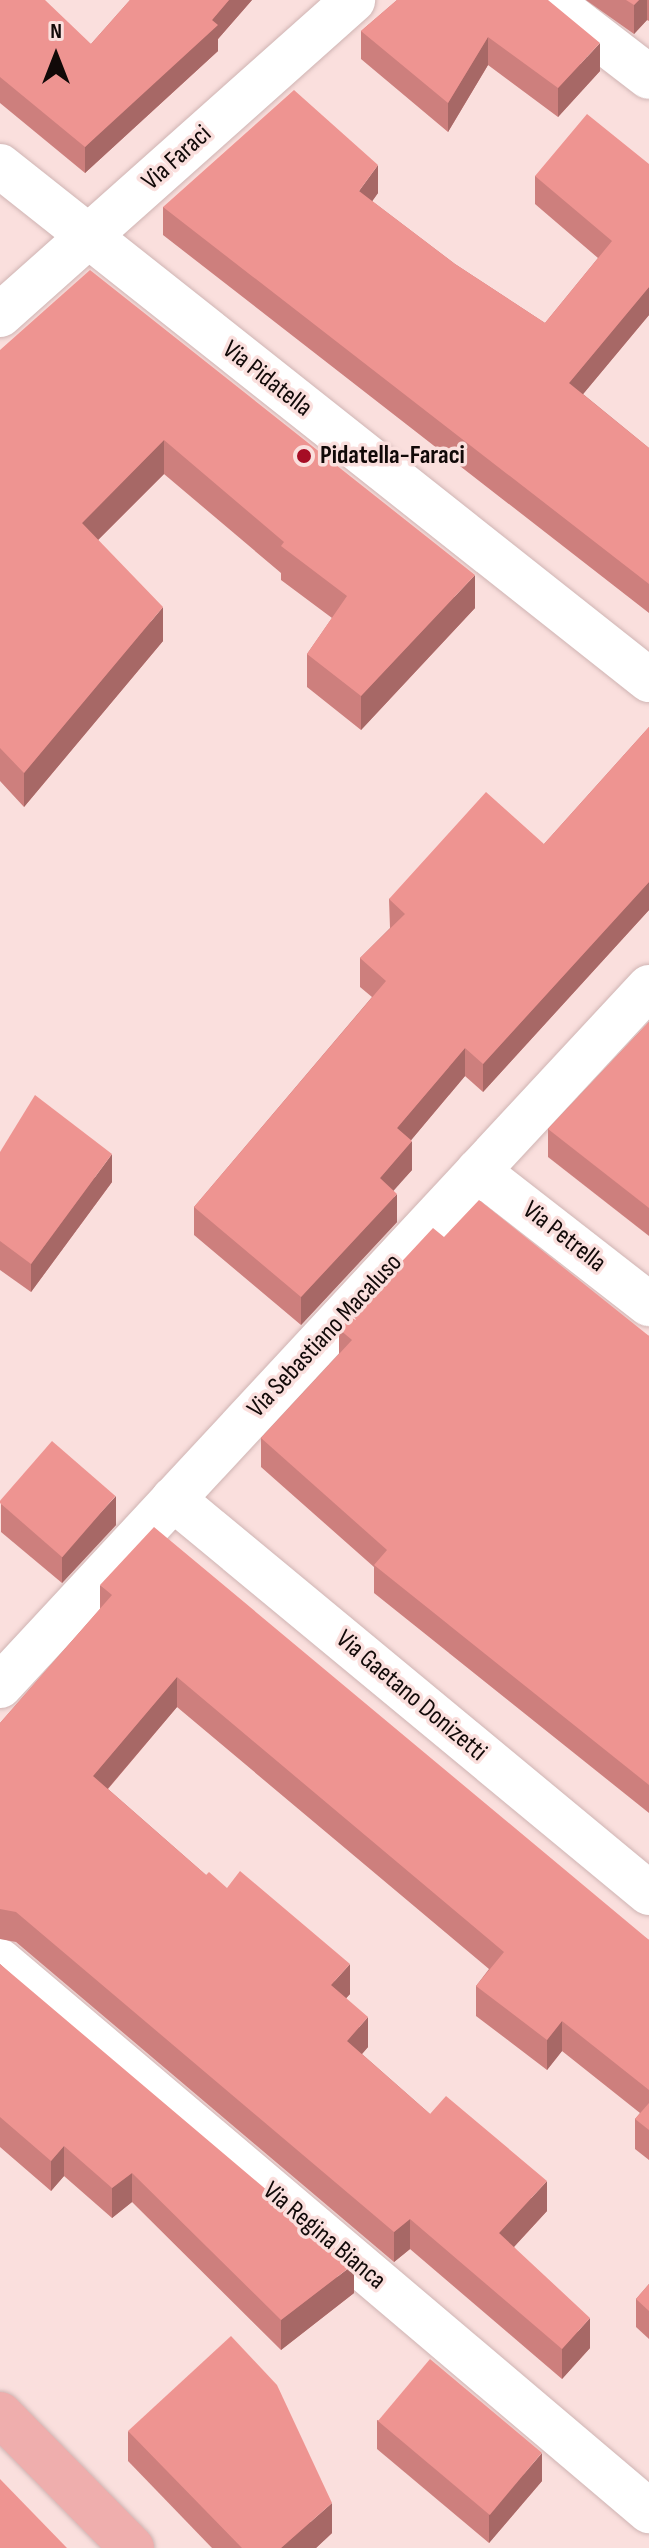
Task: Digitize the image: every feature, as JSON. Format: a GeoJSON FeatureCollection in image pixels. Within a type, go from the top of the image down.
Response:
{"type":"FeatureCollection","features":[{"type":"Feature","properties":{"kind":"main road"},"geometry":{"type":"LineString","coordinates":[[0,2414],[132,2548]]}},
{"type":"Feature","properties":{"kind":"street","name":"Via Faraci"},"geometry":{"type":"LineString","coordinates":[[0,315],[353,0]]}},
{"type":"Feature","properties":{"kind":"street"},"geometry":{"type":"LineString","coordinates":[[549,0],[649,77]]}},
{"type":"Feature","properties":{"kind":"street","name":"Via Pidatella"},"geometry":{"type":"LineString","coordinates":[[0,166],[649,680]]}},
{"type":"Feature","properties":{"kind":"street","name":"Via Sebastiano Macaluso"},"geometry":{"type":"LineString","coordinates":[[0,1686],[649,987]]}},
{"type":"Feature","properties":{"kind":"street","name":"Via Petrella"},"geometry":{"type":"LineString","coordinates":[[478,1171],[649,1304]]}},
{"type":"Feature","properties":{"kind":"street","name":"Via Gaetano Donizetti"},"geometry":{"type":"LineString","coordinates":[[173,1499],[649,1893]]}},
{"type":"Feature","properties":{"kind":"street","name":"Via Regina Bianca"},"geometry":{"type":"LineString","coordinates":[[0,1961],[649,2511]]}},
{"type":"Feature","properties":{"kind":"building"},"geometry":{"type":"Polygon","coordinates":[[[0,0],[45,0],[91,44],[130,0],[229,0],[212,20],[218,25],[85,147],[0,77],[0,0]]]}},
{"type":"Feature","properties":{"kind":"building"},"geometry":{"type":"Polygon","coordinates":[[[397,0],[548,0],[600,43],[558,88],[488,37],[448,103],[361,31],[397,0]]]}},
{"type":"Feature","properties":{"kind":"building"},"geometry":{"type":"Polygon","coordinates":[[[294,90],[378,165],[359,191],[455,264],[545,323],[612,241],[535,176],[587,114],[649,164],[649,287],[569,383],[649,448],[649,584],[163,207],[294,90]]]}},
{"type":"Feature","properties":{"kind":"building"},"geometry":{"type":"Polygon","coordinates":[[[90,270],[475,575],[361,696],[307,654],[347,596],[281,546],[284,542],[164,440],[82,523],[163,607],[24,773],[0,748],[0,350],[90,270]]]}},
{"type":"Feature","properties":{"kind":"building"},"geometry":{"type":"Polygon","coordinates":[[[649,727],[649,882],[483,1064],[465,1048],[397,1128],[412,1141],[380,1178],[397,1194],[301,1297],[194,1207],[386,981],[360,958],[405,914],[389,899],[486,792],[544,844],[649,727]]]}},
{"type":"Feature","properties":{"kind":"building"},"geometry":{"type":"Polygon","coordinates":[[[649,1022],[649,1208],[548,1129],[649,1022]]]}},
{"type":"Feature","properties":{"kind":"building"},"geometry":{"type":"Polygon","coordinates":[[[35,1095],[112,1154],[31,1264],[0,1241],[0,1152],[35,1095]]]}},
{"type":"Feature","properties":{"kind":"building"},"geometry":{"type":"Polygon","coordinates":[[[479,1200],[649,1336],[649,1785],[374,1565],[387,1550],[261,1438],[352,1340],[339,1329],[433,1228],[444,1237],[479,1200]]]}},
{"type":"Feature","properties":{"kind":"building"},"geometry":{"type":"Polygon","coordinates":[[[52,1441],[115,1496],[62,1557],[0,1503],[52,1441]]]}},
{"type":"Feature","properties":{"kind":"building"},"geometry":{"type":"Polygon","coordinates":[[[154,1527],[649,1940],[649,2090],[562,2021],[547,2040],[476,1986],[504,1952],[177,1677],[93,1776],[206,1875],[209,1872],[227,1888],[240,1871],[350,1964],[331,1985],[368,2017],[347,2041],[430,2114],[446,2096],[547,2181],[499,2233],[590,2318],[562,2349],[410,2219],[394,2232],[16,1912],[0,1909],[0,1723],[112,1595],[100,1585],[154,1527]]]}},
{"type":"Feature","properties":{"kind":"building"},"geometry":{"type":"Polygon","coordinates":[[[0,1964],[354,2264],[281,2320],[132,2173],[112,2188],[64,2146],[51,2161],[0,2117],[0,1964]]]}},
{"type":"Feature","properties":{"kind":"building"},"geometry":{"type":"Polygon","coordinates":[[[649,2103],[649,2130],[635,2119],[649,2103]]]}},
{"type":"Feature","properties":{"kind":"building"},"geometry":{"type":"Polygon","coordinates":[[[649,2284],[649,2311],[636,2299],[649,2284]]]}},
{"type":"Feature","properties":{"kind":"building"},"geometry":{"type":"Polygon","coordinates":[[[231,2336],[277,2385],[332,2503],[281,2548],[242,2548],[128,2431],[231,2336]]]}},
{"type":"Feature","properties":{"kind":"building"},"geometry":{"type":"Polygon","coordinates":[[[430,2359],[542,2453],[490,2515],[378,2421],[430,2359]]]}},
{"type":"Feature","properties":{"kind":"building"},"geometry":{"type":"Polygon","coordinates":[[[0,2479],[67,2548],[0,2548],[0,2479]]]}},
{"type":"Feature","properties":{"kind":"place","name":"Pidatella-Faraci"},"geometry":{"type":"Point","coordinates":[304,456]}}]}
